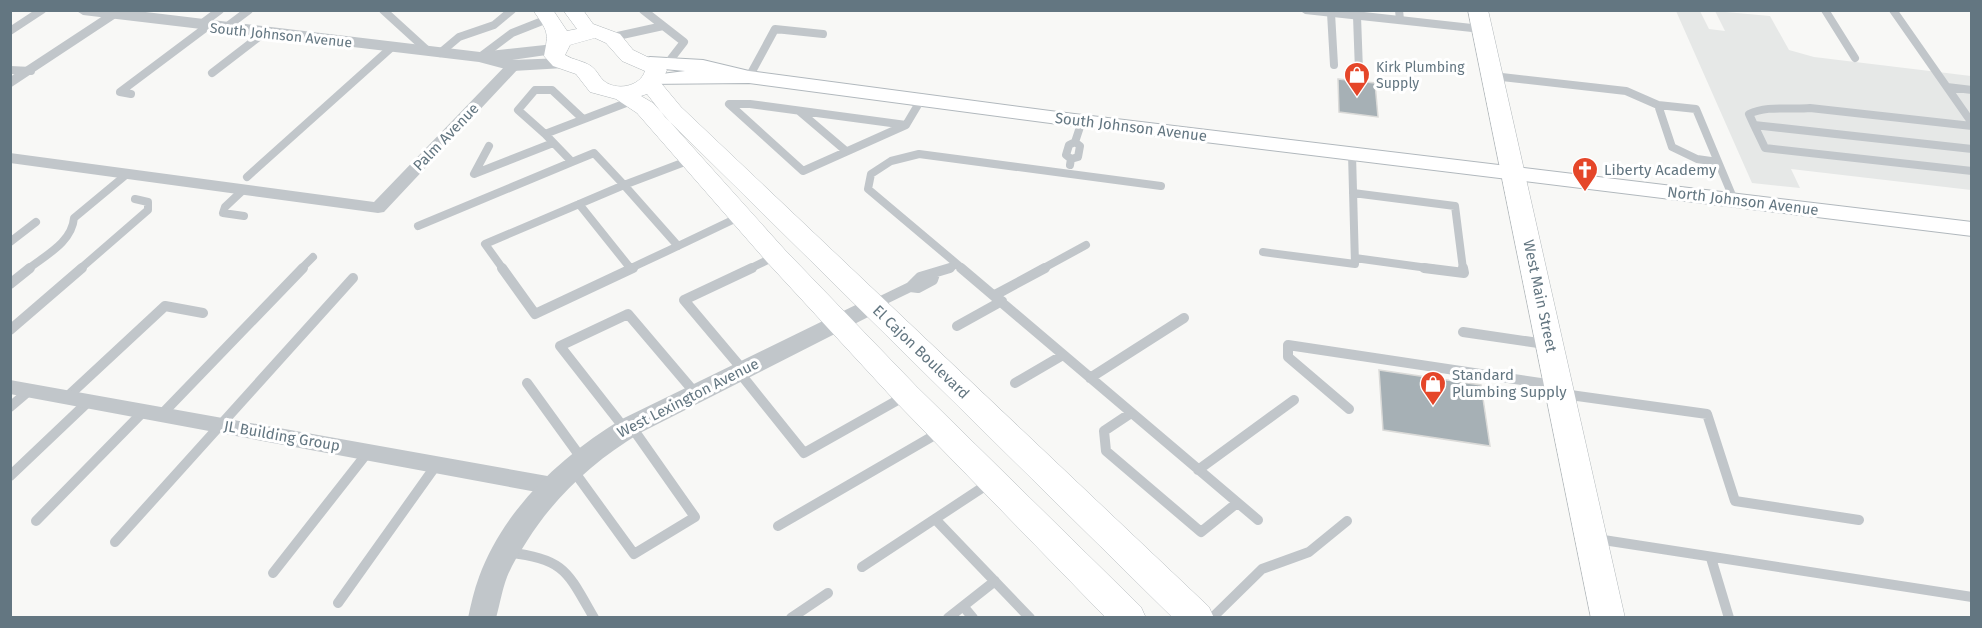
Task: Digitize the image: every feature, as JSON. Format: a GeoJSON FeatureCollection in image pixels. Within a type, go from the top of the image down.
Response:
{"type":"FeatureCollection","features":[{"type":"Feature","properties":{"kind":"main road"},"geometry":{"type":"LineString","coordinates":[[572,10],[586,28],[604,34],[626,55],[655,73],[640,89],[627,97]]}},
{"type":"Feature","properties":{"kind":"main road"},"geometry":{"type":"LineString","coordinates":[[546,14],[557,28],[559,52],[585,72],[600,89],[627,97],[645,108],[776,256],[907,395],[1129,618]]}},
{"type":"Feature","properties":{"kind":"main road","name":"West Main Street"},"geometry":{"type":"LineString","coordinates":[[1479,20],[1551,345],[1608,618]]}},
{"type":"Feature","properties":{"kind":"main road"},"geometry":{"type":"LineString","coordinates":[[559,52],[571,37],[604,34]]}},
{"type":"Feature","properties":{"kind":"main road","name":"South Johnson Avenue"},"geometry":{"type":"LineString","coordinates":[[655,73],[729,78],[749,77],[1514,174]]}},
{"type":"Feature","properties":{"kind":"main road","name":"El Cajon Boulevard"},"geometry":{"type":"LineString","coordinates":[[655,73],[673,112],[1197,618]]}},
{"type":"Feature","properties":{"kind":"main road","name":"North Johnson Avenue"},"geometry":{"type":"LineString","coordinates":[[1514,174],[1971,229]]}},
{"type":"Feature","properties":{"kind":"street","name":"South Johnson Avenue"},"geometry":{"type":"LineString","coordinates":[[83,10],[211,27],[480,57],[559,52]]}},
{"type":"Feature","properties":{"kind":"street"},"geometry":{"type":"LineString","coordinates":[[1305,10],[1479,20]]}},
{"type":"Feature","properties":{"kind":"street"},"geometry":{"type":"LineString","coordinates":[[10,84],[119,13]]}},
{"type":"Feature","properties":{"kind":"street","name":"South Johnson Avenue"},"geometry":{"type":"LineString","coordinates":[[480,57],[513,66],[559,52]]}},
{"type":"Feature","properties":{"kind":"street","name":"Palm Avenue"},"geometry":{"type":"LineString","coordinates":[[245,184],[378,208],[513,66]]}},
{"type":"Feature","properties":{"kind":"street"},"geometry":{"type":"LineString","coordinates":[[10,158],[127,174],[245,184]]}},
{"type":"Feature","properties":{"kind":"street","name":"West Lexington Avenue"},"geometry":{"type":"LineString","coordinates":[[482,618],[493,577],[519,528],[553,486],[602,444],[628,427],[872,305]]}},
{"type":"Feature","properties":{"kind":"street","name":"JL Building Group"},"geometry":{"type":"LineString","coordinates":[[20,389],[553,486]]}},
{"type":"Feature","properties":{"kind":"lane"},"geometry":{"type":"LineString","coordinates":[[10,31],[42,10]]}},
{"type":"Feature","properties":{"kind":"lane"},"geometry":{"type":"LineString","coordinates":[[211,27],[220,10]]}},
{"type":"Feature","properties":{"kind":"lane"},"geometry":{"type":"LineString","coordinates":[[131,94],[120,92],[211,27],[249,10]]}},
{"type":"Feature","properties":{"kind":"lane"},"geometry":{"type":"LineString","coordinates":[[383,10],[434,52],[459,37],[494,25],[512,10]]}},
{"type":"Feature","properties":{"kind":"lane"},"geometry":{"type":"LineString","coordinates":[[643,10],[684,42],[655,73]]}},
{"type":"Feature","properties":{"kind":"lane"},"geometry":{"type":"LineString","coordinates":[[1825,10],[1855,58]]}},
{"type":"Feature","properties":{"kind":"lane"},"geometry":{"type":"LineString","coordinates":[[1887,10],[1893,11],[1971,124]]}},
{"type":"Feature","properties":{"kind":"lane"},"geometry":{"type":"LineString","coordinates":[[1331,13],[1334,65]]}},
{"type":"Feature","properties":{"kind":"lane"},"geometry":{"type":"LineString","coordinates":[[480,57],[505,36],[546,14]]}},
{"type":"Feature","properties":{"kind":"lane"},"geometry":{"type":"LineString","coordinates":[[1359,14],[1359,71]]}},
{"type":"Feature","properties":{"kind":"lane"},"geometry":{"type":"LineString","coordinates":[[494,25],[505,36]]}},
{"type":"Feature","properties":{"kind":"lane"},"geometry":{"type":"LineString","coordinates":[[604,34],[663,26]]}},
{"type":"Feature","properties":{"kind":"lane"},"geometry":{"type":"LineString","coordinates":[[749,77],[775,29],[823,34]]}},
{"type":"Feature","properties":{"kind":"lane"},"geometry":{"type":"LineString","coordinates":[[212,73],[264,33]]}},
{"type":"Feature","properties":{"kind":"lane"},"geometry":{"type":"LineString","coordinates":[[244,216],[223,213],[225,207],[245,184],[392,47]]}},
{"type":"Feature","properties":{"kind":"lane"},"geometry":{"type":"LineString","coordinates":[[10,69],[31,70]]}},
{"type":"Feature","properties":{"kind":"lane"},"geometry":{"type":"LineString","coordinates":[[1492,76],[1626,91],[1658,105],[1696,110],[1734,200]]}},
{"type":"Feature","properties":{"kind":"lane"},"geometry":{"type":"LineString","coordinates":[[1947,87],[1971,90]]}},
{"type":"Feature","properties":{"kind":"lane"},"geometry":{"type":"LineString","coordinates":[[572,162],[518,110],[536,90],[552,90],[583,119]]}},
{"type":"Feature","properties":{"kind":"lane"},"geometry":{"type":"LineString","coordinates":[[545,134],[583,119],[627,97]]}},
{"type":"Feature","properties":{"kind":"lane"},"geometry":{"type":"LineString","coordinates":[[906,125],[750,104],[729,104],[803,171],[906,125],[922,98]]}},
{"type":"Feature","properties":{"kind":"lane"},"geometry":{"type":"LineString","coordinates":[[1658,105],[1672,147],[1697,159],[1718,162]]}},
{"type":"Feature","properties":{"kind":"lane"},"geometry":{"type":"LineString","coordinates":[[1971,124],[1810,108],[1757,109],[1749,114],[1765,148],[1971,171]]}},
{"type":"Feature","properties":{"kind":"lane"},"geometry":{"type":"LineString","coordinates":[[800,111],[846,151]]}},
{"type":"Feature","properties":{"kind":"lane"},"geometry":{"type":"LineString","coordinates":[[1067,174],[1071,159],[1077,157],[1080,146],[1075,142],[1082,121]]}},
{"type":"Feature","properties":{"kind":"lane"},"geometry":{"type":"LineString","coordinates":[[1754,125],[1971,149]]}},
{"type":"Feature","properties":{"kind":"lane"},"geometry":{"type":"LineString","coordinates":[[489,146],[474,174],[553,143]]}},
{"type":"Feature","properties":{"kind":"lane"},"geometry":{"type":"LineString","coordinates":[[418,226],[594,153],[678,246]]}},
{"type":"Feature","properties":{"kind":"lane"},"geometry":{"type":"LineString","coordinates":[[1161,186],[919,154],[891,161],[871,174],[868,189],[1258,520]]}},
{"type":"Feature","properties":{"kind":"lane"},"geometry":{"type":"LineString","coordinates":[[1263,252],[1355,264],[1352,154]]}},
{"type":"Feature","properties":{"kind":"lane"},"geometry":{"type":"LineString","coordinates":[[690,160],[624,185],[485,244],[536,314],[741,216]]}},
{"type":"Feature","properties":{"kind":"lane"},"geometry":{"type":"LineString","coordinates":[[10,284],[68,237],[73,229],[74,218],[127,174]]}},
{"type":"Feature","properties":{"kind":"lane"},"geometry":{"type":"LineString","coordinates":[[1353,193],[1455,206],[1464,273],[1355,258]]}},
{"type":"Feature","properties":{"kind":"lane"},"geometry":{"type":"LineString","coordinates":[[10,330],[148,210],[148,202],[135,199]]}},
{"type":"Feature","properties":{"kind":"lane"},"geometry":{"type":"LineString","coordinates":[[579,204],[631,268]]}},
{"type":"Feature","properties":{"kind":"lane"},"geometry":{"type":"LineString","coordinates":[[10,242],[36,222]]}},
{"type":"Feature","properties":{"kind":"lane"},"geometry":{"type":"LineString","coordinates":[[957,326],[998,298],[1086,245]]}},
{"type":"Feature","properties":{"kind":"lane"},"geometry":{"type":"LineString","coordinates":[[776,256],[684,300],[804,453],[907,395]]}},
{"type":"Feature","properties":{"kind":"lane"},"geometry":{"type":"LineString","coordinates":[[36,521],[153,413],[313,257]]}},
{"type":"Feature","properties":{"kind":"lane"},"geometry":{"type":"LineString","coordinates":[[872,305],[910,287],[918,288],[933,280],[935,274],[957,264]]}},
{"type":"Feature","properties":{"kind":"lane"},"geometry":{"type":"LineString","coordinates":[[115,542],[353,278]]}},
{"type":"Feature","properties":{"kind":"lane"},"geometry":{"type":"LineString","coordinates":[[67,397],[165,306],[203,313]]}},
{"type":"Feature","properties":{"kind":"lane"},"geometry":{"type":"LineString","coordinates":[[527,383],[634,554],[695,517],[628,427],[560,346],[628,314],[696,394]]}},
{"type":"Feature","properties":{"kind":"lane"},"geometry":{"type":"LineString","coordinates":[[1090,378],[1184,318]]}},
{"type":"Feature","properties":{"kind":"lane"},"geometry":{"type":"LineString","coordinates":[[1462,332],[1551,345]]}},
{"type":"Feature","properties":{"kind":"lane"},"geometry":{"type":"LineString","coordinates":[[1349,409],[1288,357],[1288,345],[1707,414],[1735,501],[1858,520]]}},
{"type":"Feature","properties":{"kind":"lane"},"geometry":{"type":"LineString","coordinates":[[1015,383],[1063,355]]}},
{"type":"Feature","properties":{"kind":"lane"},"geometry":{"type":"LineString","coordinates":[[10,408],[20,389]]}},
{"type":"Feature","properties":{"kind":"lane"},"geometry":{"type":"LineString","coordinates":[[1198,470],[1294,400]]}},
{"type":"Feature","properties":{"kind":"lane"},"geometry":{"type":"LineString","coordinates":[[10,476],[89,401]]}},
{"type":"Feature","properties":{"kind":"lane"},"geometry":{"type":"LineString","coordinates":[[1131,413],[1104,431],[1106,451],[1201,532],[1237,503]]}},
{"type":"Feature","properties":{"kind":"lane"},"geometry":{"type":"LineString","coordinates":[[778,526],[942,430]]}},
{"type":"Feature","properties":{"kind":"lane"},"geometry":{"type":"LineString","coordinates":[[273,573],[368,452]]}},
{"type":"Feature","properties":{"kind":"lane"},"geometry":{"type":"LineString","coordinates":[[338,603],[437,464]]}},
{"type":"Feature","properties":{"kind":"lane"},"geometry":{"type":"LineString","coordinates":[[862,567],[993,481]]}},
{"type":"Feature","properties":{"kind":"lane"},"geometry":{"type":"LineString","coordinates":[[935,519],[1030,618]]}},
{"type":"Feature","properties":{"kind":"lane"},"geometry":{"type":"LineString","coordinates":[[1212,618],[1262,569],[1309,552],[1347,521]]}},
{"type":"Feature","properties":{"kind":"lane"},"geometry":{"type":"LineString","coordinates":[[1591,538],[1971,597]]}},
{"type":"Feature","properties":{"kind":"lane"},"geometry":{"type":"LineString","coordinates":[[505,552],[545,558],[557,564],[567,572],[594,618]]}},
{"type":"Feature","properties":{"kind":"lane"},"geometry":{"type":"LineString","coordinates":[[1712,558],[1729,618]]}},
{"type":"Feature","properties":{"kind":"lane"},"geometry":{"type":"LineString","coordinates":[[948,618],[995,581]]}},
{"type":"Feature","properties":{"kind":"lane"},"geometry":{"type":"LineString","coordinates":[[791,618],[828,593]]}},
{"type":"Feature","properties":{"kind":"lane"},"geometry":{"type":"LineString","coordinates":[[963,606],[973,618]]}},
{"type":"Feature","properties":{"kind":"shaded area"},"geometry":{"type":"Polygon","coordinates":[[[1676,11],[1700,11],[1709,29],[1725,31],[1715,11],[1770,16],[1789,50],[1814,57],[1971,76],[1971,190],[1791,169],[1800,188],[1752,183],[1676,11]]]}},
{"type":"Feature","properties":{"kind":"building","name":"Kirk Plumbing Supply"},"geometry":{"type":"Polygon","coordinates":[[[1338,79],[1375,83],[1378,117],[1339,112],[1338,79]]]}},
{"type":"Feature","properties":{"kind":"building","name":"Standard Plumbing Supply"},"geometry":{"type":"Polygon","coordinates":[[[1379,370],[1481,385],[1490,446],[1383,430],[1379,370]]]}},
{"type":"Feature","properties":{"kind":"place","name":"Kirk Plumbing Supply"},"geometry":{"type":"Point","coordinates":[1357,98]}},
{"type":"Feature","properties":{"kind":"place","name":"Liberty Academy"},"geometry":{"type":"Point","coordinates":[1585,193]}},
{"type":"Feature","properties":{"kind":"place","name":"Standard Plumbing Supply"},"geometry":{"type":"Point","coordinates":[1433,407]}}]}
